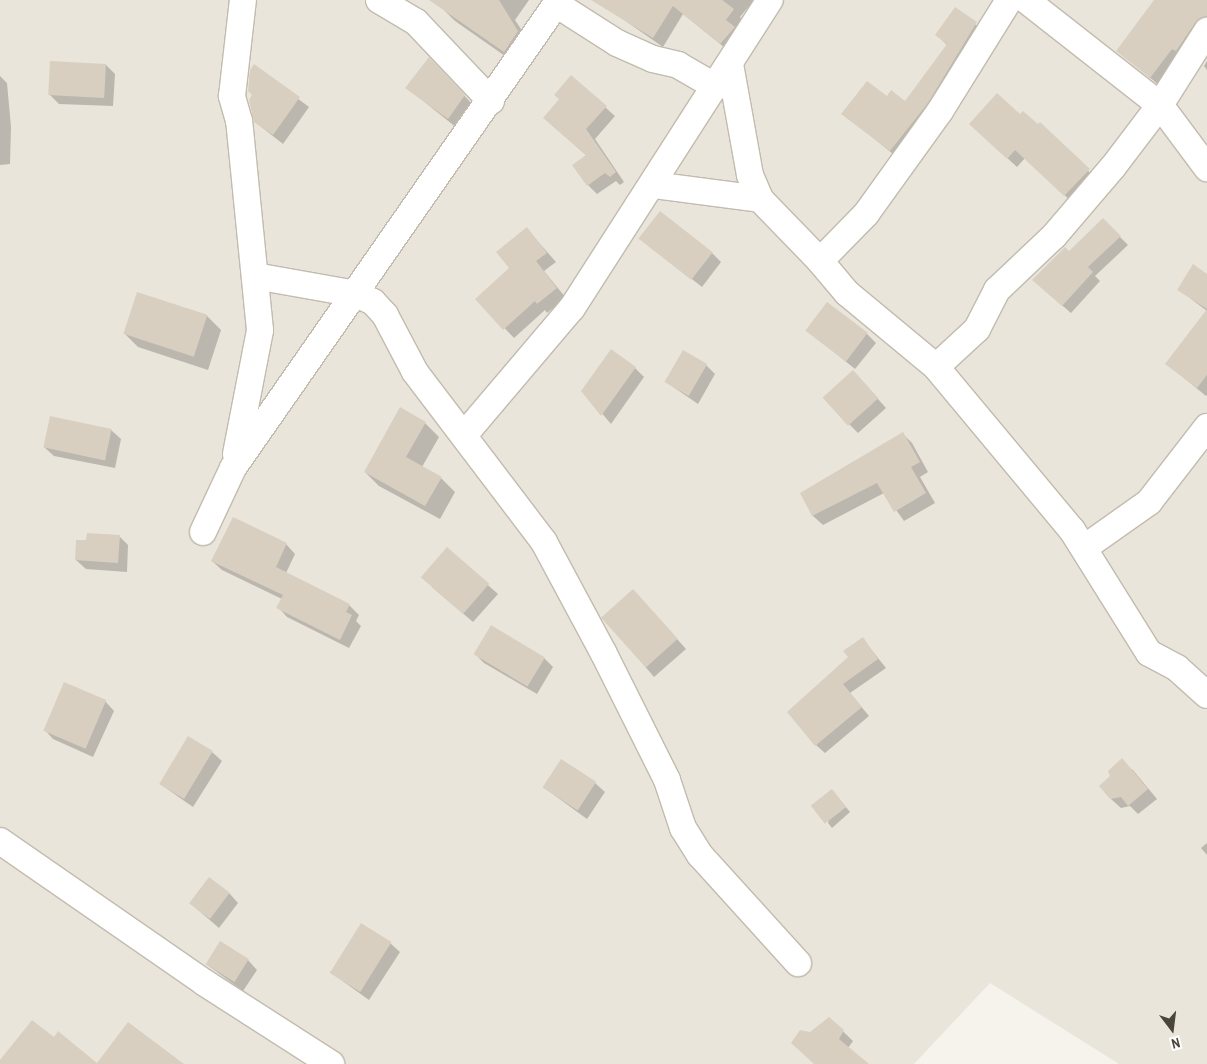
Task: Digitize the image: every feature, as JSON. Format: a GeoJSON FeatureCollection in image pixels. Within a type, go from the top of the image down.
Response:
{"type":"FeatureCollection","features":[{"type":"Feature","properties":{"kind":"street"},"geometry":{"type":"LineString","coordinates":[[233,468],[260,330],[239,121],[232,96],[243,0]]}},
{"type":"Feature","properties":{"kind":"street"},"geometry":{"type":"LineString","coordinates":[[380,0],[416,22],[491,102]]}},
{"type":"Feature","properties":{"kind":"street"},"geometry":{"type":"LineString","coordinates":[[465,434],[572,308],[654,185],[770,0]]}},
{"type":"Feature","properties":{"kind":"street"},"geometry":{"type":"LineString","coordinates":[[820,261],[866,214],[940,111],[1009,0]]}},
{"type":"Feature","properties":{"kind":"street"},"geometry":{"type":"LineString","coordinates":[[1026,0],[1160,105],[1207,168]]}},
{"type":"Feature","properties":{"kind":"street"},"geometry":{"type":"LineString","coordinates":[[203,532],[233,468],[491,102],[558,2],[617,43],[653,59],[678,65],[716,86]]}},
{"type":"Feature","properties":{"kind":"street"},"geometry":{"type":"LineString","coordinates":[[936,368],[977,329],[997,290],[1054,236],[1113,167],[1160,105],[1207,31]]}},
{"type":"Feature","properties":{"kind":"street"},"geometry":{"type":"LineString","coordinates":[[730,64],[750,175],[760,199],[820,261],[847,293],[936,368],[1084,548],[1149,653],[1177,668],[1207,695]]}},
{"type":"Feature","properties":{"kind":"street"},"geometry":{"type":"LineString","coordinates":[[654,185],[760,199]]}},
{"type":"Feature","properties":{"kind":"street"},"geometry":{"type":"LineString","coordinates":[[255,276],[356,294],[373,302],[385,315],[414,372],[465,434],[544,542],[667,780],[683,828],[696,848],[798,963]]}},
{"type":"Feature","properties":{"kind":"street"},"geometry":{"type":"LineString","coordinates":[[1084,548],[1149,502],[1207,427]]}},
{"type":"Feature","properties":{"kind":"street"},"geometry":{"type":"LineString","coordinates":[[0,842],[204,983],[331,1064]]}},
{"type":"Feature","properties":{"kind":"shaded area"},"geometry":{"type":"Polygon","coordinates":[[[0,0],[1207,0],[1207,1064],[1119,1064],[990,983],[914,1064],[0,1064],[0,0]]]}},
{"type":"Feature","properties":{"kind":"building"},"geometry":{"type":"Polygon","coordinates":[[[429,0],[499,0],[518,31],[504,52],[429,0]]]}},
{"type":"Feature","properties":{"kind":"building"},"geometry":{"type":"Polygon","coordinates":[[[591,0],[722,0],[734,9],[726,20],[735,27],[720,44],[673,6],[653,38],[591,0]]]}},
{"type":"Feature","properties":{"kind":"building"},"geometry":{"type":"Polygon","coordinates":[[[1154,0],[1207,0],[1207,16],[1195,23],[1176,51],[1172,49],[1150,78],[1116,51],[1154,0]]]}},
{"type":"Feature","properties":{"kind":"building"},"geometry":{"type":"Polygon","coordinates":[[[955,7],[977,22],[928,103],[890,151],[841,114],[867,81],[887,96],[891,90],[905,101],[947,44],[935,35],[955,7]]]}},
{"type":"Feature","properties":{"kind":"building"},"geometry":{"type":"Polygon","coordinates":[[[429,57],[465,95],[448,119],[405,88],[429,57]]]}},
{"type":"Feature","properties":{"kind":"building"},"geometry":{"type":"Polygon","coordinates":[[[50,61],[106,64],[104,98],[48,95],[50,61]]]}},
{"type":"Feature","properties":{"kind":"building"},"geometry":{"type":"Polygon","coordinates":[[[254,64],[300,97],[273,135],[254,122],[249,100],[252,95],[248,91],[250,70],[254,64]]]}},
{"type":"Feature","properties":{"kind":"building"},"geometry":{"type":"Polygon","coordinates":[[[571,75],[607,106],[586,129],[616,172],[610,177],[605,173],[587,186],[572,165],[586,155],[543,118],[559,99],[554,95],[571,75]]]}},
{"type":"Feature","properties":{"kind":"building"},"geometry":{"type":"Polygon","coordinates":[[[997,93],[1020,114],[1023,111],[1038,124],[1040,122],[1090,169],[1064,196],[1015,150],[1007,159],[969,124],[997,93]]]}},
{"type":"Feature","properties":{"kind":"building"},"geometry":{"type":"Polygon","coordinates":[[[660,211],[713,252],[691,280],[638,239],[660,211]]]}},
{"type":"Feature","properties":{"kind":"building"},"geometry":{"type":"Polygon","coordinates":[[[1103,218],[1121,236],[1088,267],[1093,272],[1062,306],[1032,280],[1065,247],[1069,251],[1103,218]]]}},
{"type":"Feature","properties":{"kind":"building"},"geometry":{"type":"Polygon","coordinates":[[[527,227],[547,253],[536,261],[557,288],[537,304],[535,301],[503,330],[475,299],[509,268],[496,252],[527,227]]]}},
{"type":"Feature","properties":{"kind":"building"},"geometry":{"type":"Polygon","coordinates":[[[1193,264],[1207,274],[1207,309],[1177,290],[1193,264]]]}},
{"type":"Feature","properties":{"kind":"building"},"geometry":{"type":"Polygon","coordinates":[[[137,292],[207,315],[194,357],[123,334],[137,292]]]}},
{"type":"Feature","properties":{"kind":"building"},"geometry":{"type":"Polygon","coordinates":[[[827,302],[868,333],[846,361],[805,331],[827,302]]]}},
{"type":"Feature","properties":{"kind":"building"},"geometry":{"type":"Polygon","coordinates":[[[1207,309],[1207,375],[1197,388],[1165,364],[1207,309]]]}},
{"type":"Feature","properties":{"kind":"building"},"geometry":{"type":"Polygon","coordinates":[[[611,349],[636,367],[601,416],[581,391],[611,349]]]}},
{"type":"Feature","properties":{"kind":"building"},"geometry":{"type":"Polygon","coordinates":[[[683,350],[707,364],[689,396],[664,382],[683,350]]]}},
{"type":"Feature","properties":{"kind":"building"},"geometry":{"type":"Polygon","coordinates":[[[853,370],[878,398],[848,426],[823,397],[853,370]]]}},
{"type":"Feature","properties":{"kind":"building"},"geometry":{"type":"Polygon","coordinates":[[[400,407],[426,422],[406,457],[442,477],[425,506],[364,472],[400,407]]]}},
{"type":"Feature","properties":{"kind":"building"},"geometry":{"type":"Polygon","coordinates":[[[50,416],[112,429],[105,460],[43,447],[50,416]]]}},
{"type":"Feature","properties":{"kind":"building"},"geometry":{"type":"Polygon","coordinates":[[[903,432],[920,462],[911,467],[926,493],[894,512],[877,483],[812,516],[800,493],[903,432]]]}},
{"type":"Feature","properties":{"kind":"building"},"geometry":{"type":"Polygon","coordinates":[[[233,517],[287,543],[276,567],[350,604],[346,612],[352,615],[340,640],[276,608],[283,595],[211,561],[233,517]]]}},
{"type":"Feature","properties":{"kind":"building"},"geometry":{"type":"Polygon","coordinates":[[[87,533],[120,535],[118,563],[75,560],[76,540],[86,540],[87,533]]]}},
{"type":"Feature","properties":{"kind":"building"},"geometry":{"type":"Polygon","coordinates":[[[447,547],[489,584],[463,614],[421,577],[447,547]]]}},
{"type":"Feature","properties":{"kind":"building"},"geometry":{"type":"Polygon","coordinates":[[[633,589],[678,639],[646,668],[601,618],[633,589]]]}},
{"type":"Feature","properties":{"kind":"building"},"geometry":{"type":"Polygon","coordinates":[[[491,625],[545,657],[527,687],[473,654],[491,625]]]}},
{"type":"Feature","properties":{"kind":"building"},"geometry":{"type":"Polygon","coordinates":[[[863,637],[878,659],[843,684],[862,707],[815,746],[787,712],[848,657],[843,651],[863,637]]]}},
{"type":"Feature","properties":{"kind":"building"},"geometry":{"type":"Polygon","coordinates":[[[64,682],[106,700],[86,749],[43,731],[64,682]]]}},
{"type":"Feature","properties":{"kind":"building"},"geometry":{"type":"Polygon","coordinates":[[[188,736],[213,751],[184,799],[159,784],[188,736]]]}},
{"type":"Feature","properties":{"kind":"building"},"geometry":{"type":"Polygon","coordinates":[[[1122,758],[1148,789],[1128,806],[1121,797],[1110,799],[1099,786],[1110,776],[1108,771],[1122,758]]]}},
{"type":"Feature","properties":{"kind":"building"},"geometry":{"type":"Polygon","coordinates":[[[561,759],[596,782],[578,810],[542,788],[561,759]]]}},
{"type":"Feature","properties":{"kind":"building"},"geometry":{"type":"Polygon","coordinates":[[[832,789],[846,807],[825,824],[811,806],[832,789]]]}},
{"type":"Feature","properties":{"kind":"building"},"geometry":{"type":"Polygon","coordinates":[[[209,877],[230,893],[210,919],[189,903],[209,877]]]}},
{"type":"Feature","properties":{"kind":"building"},"geometry":{"type":"Polygon","coordinates":[[[361,923],[392,942],[360,992],[330,973],[361,923]]]}},
{"type":"Feature","properties":{"kind":"building"},"geometry":{"type":"Polygon","coordinates":[[[220,941],[249,959],[235,982],[206,964],[220,941]]]}},
{"type":"Feature","properties":{"kind":"building"},"geometry":{"type":"Polygon","coordinates":[[[829,1017],[844,1030],[839,1039],[869,1064],[814,1064],[791,1043],[800,1030],[810,1032],[829,1017]]]}},
{"type":"Feature","properties":{"kind":"building"},"geometry":{"type":"Polygon","coordinates":[[[32,1020],[54,1037],[58,1031],[97,1063],[128,1022],[184,1064],[0,1064],[0,1060],[32,1020]]]}}]}
